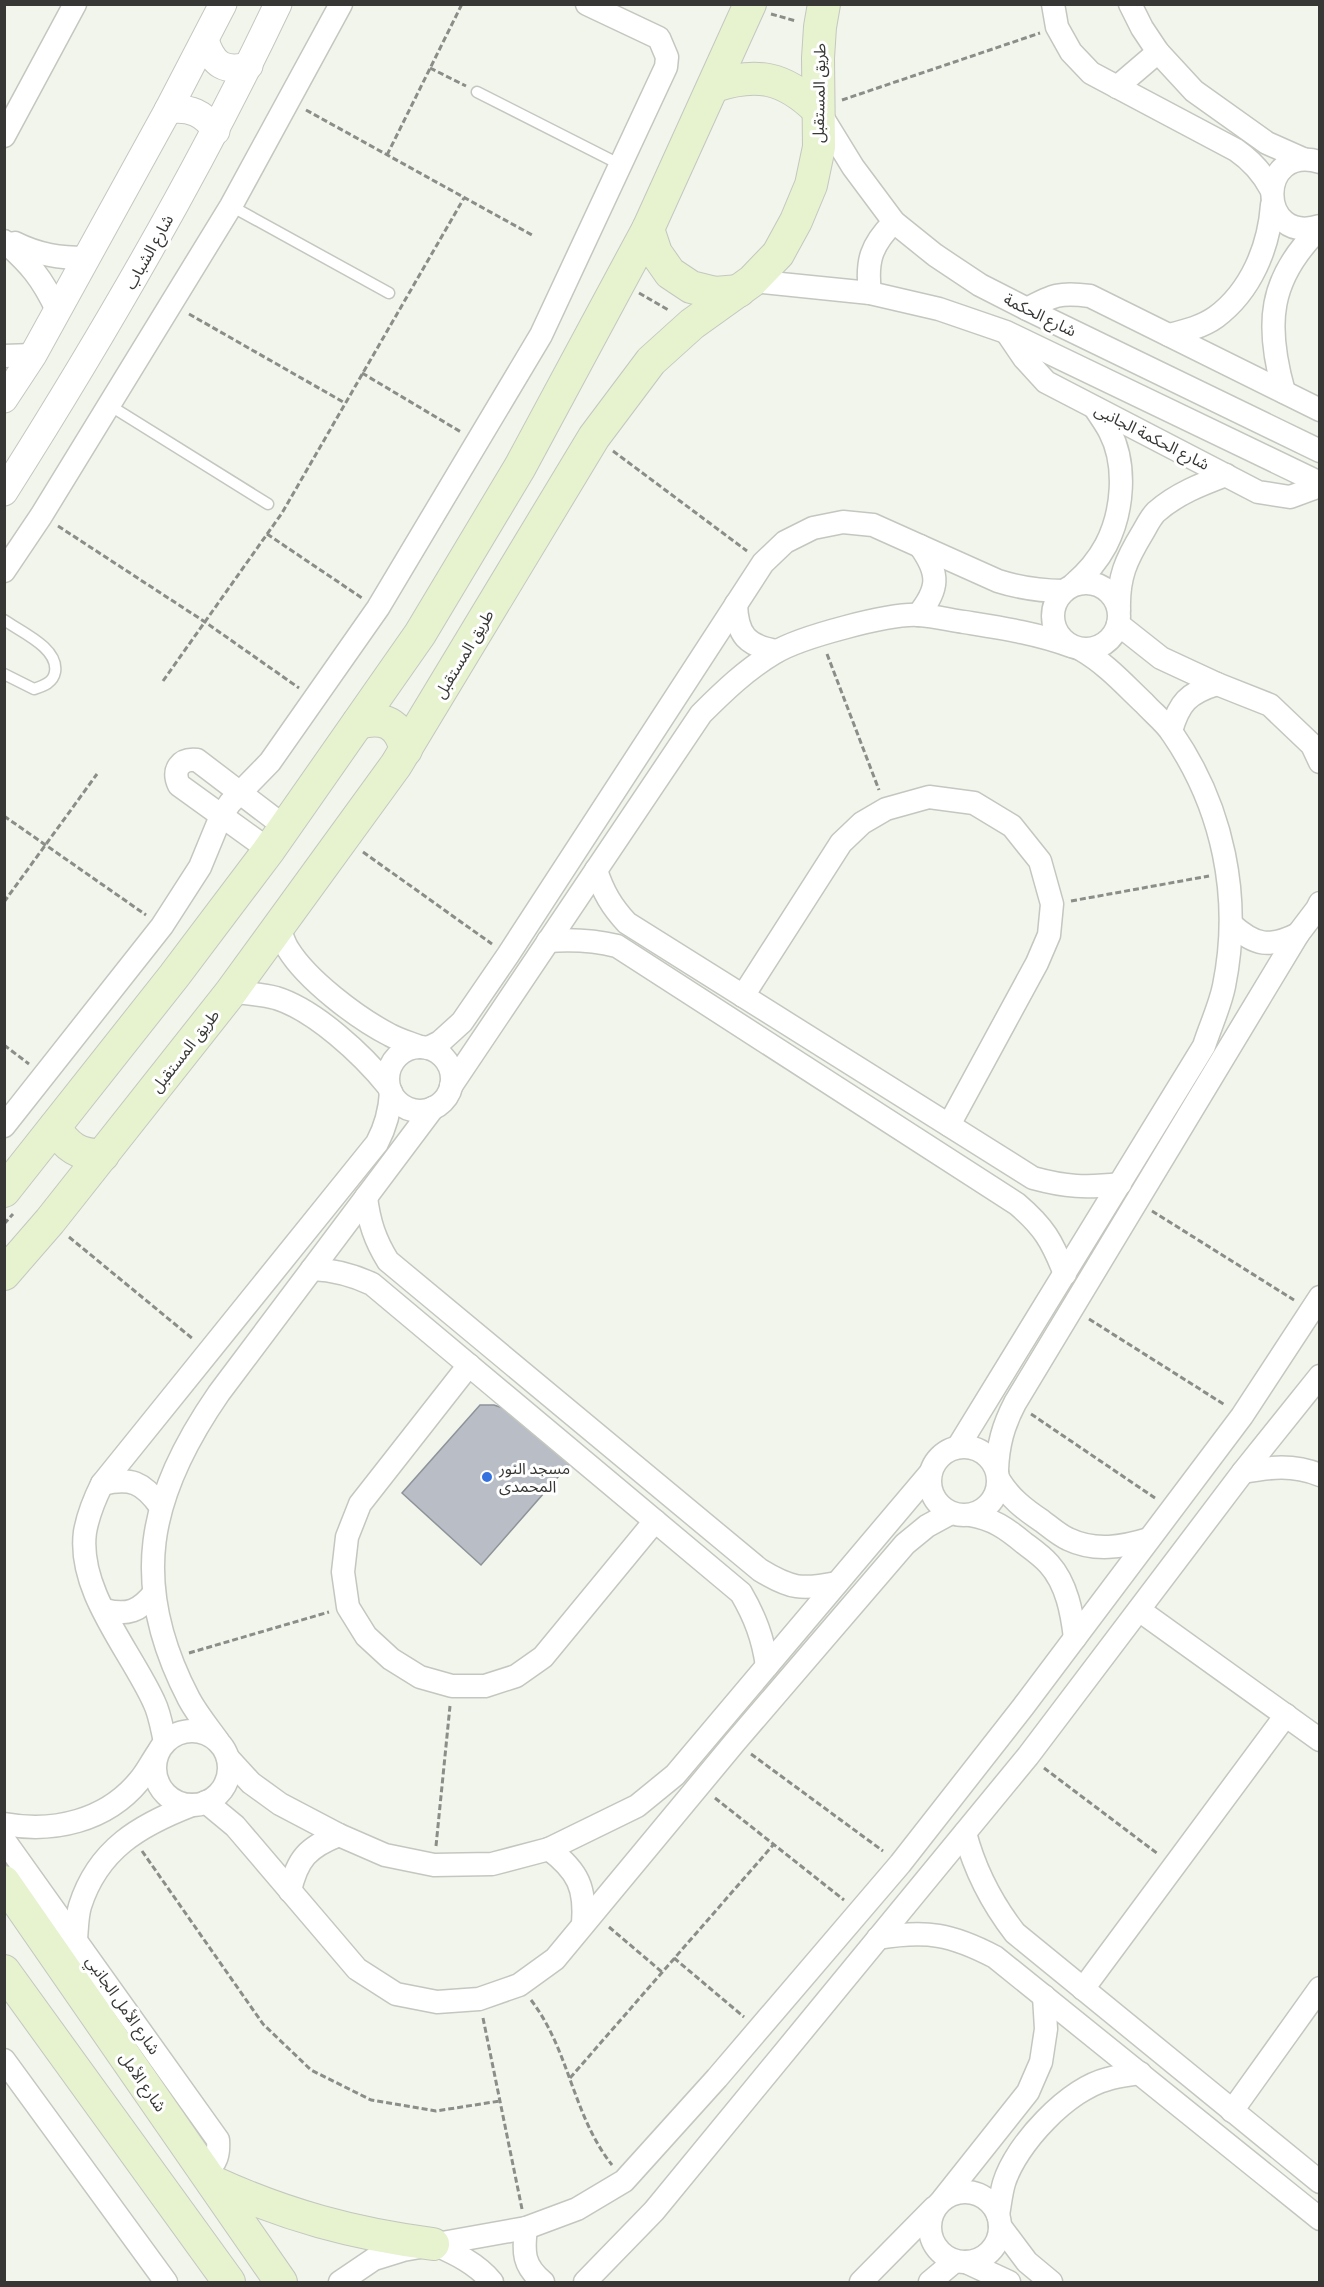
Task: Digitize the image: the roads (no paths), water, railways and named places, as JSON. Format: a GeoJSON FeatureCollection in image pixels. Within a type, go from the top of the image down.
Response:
{"type":"FeatureCollection","features":[{"type":"Feature","properties":{"kind":"main road"},"geometry":{"type":"LineString","coordinates":[[4,1191],[174,976],[277,839],[420,634],[520,467],[648,229],[749,6]]}},
{"type":"Feature","properties":{"kind":"main road","name":"طريق المستقبل"},"geometry":{"type":"LineString","coordinates":[[4,1274],[50,1221],[231,993],[344,838],[406,750],[594,437],[651,361],[692,324],[745,286],[778,254],[811,185],[819,147],[817,109],[822,16]]}},
{"type":"Feature","properties":{"kind":"main road"},"geometry":{"type":"LineString","coordinates":[[714,86],[736,79],[758,77],[781,83],[801,93],[817,109]]}},
{"type":"Feature","properties":{"kind":"main road"},"geometry":{"type":"LineString","coordinates":[[648,229],[656,253],[670,273],[691,287],[715,293],[745,286]]}},
{"type":"Feature","properties":{"kind":"main road"},"geometry":{"type":"LineString","coordinates":[[358,723],[372,720],[384,721],[395,727],[403,738],[406,750]]}},
{"type":"Feature","properties":{"kind":"main road"},"geometry":{"type":"LineString","coordinates":[[55,1127],[70,1147],[91,1155],[103,1155]]}},
{"type":"Feature","properties":{"kind":"main road","name":"شارع الأمل"},"geometry":{"type":"LineString","coordinates":[[4,1882],[281,2283]]}},
{"type":"Feature","properties":{"kind":"main road"},"geometry":{"type":"LineString","coordinates":[[4,1971],[229,2283]]}},
{"type":"Feature","properties":{"kind":"main road"},"geometry":{"type":"LineString","coordinates":[[208,2177],[274,2208],[320,2223],[386,2238],[433,2244]]}},
{"type":"Feature","properties":{"kind":"street"},"geometry":{"type":"LineString","coordinates":[[4,136],[75,4]]}},
{"type":"Feature","properties":{"kind":"street"},"geometry":{"type":"LineString","coordinates":[[4,399],[33,355],[168,110],[223,4]]}},
{"type":"Feature","properties":{"kind":"street","name":"شارع الشباب"},"geometry":{"type":"LineString","coordinates":[[4,492],[128,290],[216,131],[278,4]]}},
{"type":"Feature","properties":{"kind":"street"},"geometry":{"type":"LineString","coordinates":[[4,571],[42,516],[231,206],[340,4]]}},
{"type":"Feature","properties":{"kind":"street"},"geometry":{"type":"LineString","coordinates":[[4,1126],[162,926],[200,867],[221,816],[240,792],[270,762],[378,609],[541,335],[666,67],[666,57],[659,38],[587,4]]}},
{"type":"Feature","properties":{"kind":"street"},"geometry":{"type":"LineString","coordinates":[[1053,4],[1057,27],[1071,52],[1091,73],[1236,150],[1257,167],[1280,218],[1293,227],[1308,229],[1320,227]]}},
{"type":"Feature","properties":{"kind":"street"},"geometry":{"type":"LineString","coordinates":[[1130,4],[1158,52],[1194,92],[1267,142],[1311,161]]}},
{"type":"Feature","properties":{"kind":"street"},"geometry":{"type":"LineString","coordinates":[[205,40],[210,54],[220,65],[235,69],[249,66]]}},
{"type":"Feature","properties":{"kind":"street"},"geometry":{"type":"LineString","coordinates":[[1117,87],[1158,52]]}},
{"type":"Feature","properties":{"kind":"street","name":"شارع الحكمة"},"geometry":{"type":"LineString","coordinates":[[817,109],[854,167],[894,222],[944,261],[980,285],[1027,309],[1320,451]]}},
{"type":"Feature","properties":{"kind":"street"},"geometry":{"type":"LineString","coordinates":[[168,110],[190,110],[201,114],[210,121],[216,131]]}},
{"type":"Feature","properties":{"kind":"street"},"geometry":{"type":"LineString","coordinates":[[1169,335],[1193,329],[1215,318],[1233,302],[1248,282],[1264,250],[1271,228],[1272,197],[1276,175],[1288,164],[1311,161]]}},
{"type":"Feature","properties":{"kind":"street"},"geometry":{"type":"LineString","coordinates":[[870,293],[867,274],[871,254],[880,236],[894,222]]}},
{"type":"Feature","properties":{"kind":"street"},"geometry":{"type":"LineString","coordinates":[[1284,392],[1275,360],[1272,327],[1276,295],[1293,259],[1320,227]]}},
{"type":"Feature","properties":{"kind":"street"},"geometry":{"type":"LineString","coordinates":[[4,239],[40,255],[86,258]]}},
{"type":"Feature","properties":{"kind":"street"},"geometry":{"type":"LineString","coordinates":[[4,239],[34,268],[57,310]]}},
{"type":"Feature","properties":{"kind":"street","name":"شارع الحكمة"},"geometry":{"type":"LineString","coordinates":[[745,286],[870,293],[939,309],[1006,332],[1320,484]]}},
{"type":"Feature","properties":{"kind":"street"},"geometry":{"type":"LineString","coordinates":[[1027,309],[1053,295],[1090,296],[1320,410]]}},
{"type":"Feature","properties":{"kind":"street","name":"شارع الحكمة الجانبى"},"geometry":{"type":"LineString","coordinates":[[1006,332],[1024,358],[1046,382],[1258,492],[1290,497],[1320,484]]}},
{"type":"Feature","properties":{"kind":"street"},"geometry":{"type":"LineString","coordinates":[[4,356],[33,355]]}},
{"type":"Feature","properties":{"kind":"street"},"geometry":{"type":"LineString","coordinates":[[958,1447],[1204,1046],[1224,987],[1232,924],[1228,873],[1213,813],[1198,775],[1171,731],[1109,668],[1060,638],[1054,627],[1052,614],[1056,601],[1087,572],[1107,543],[1122,494],[1120,463],[1111,433],[1095,407]]}},
{"type":"Feature","properties":{"kind":"street"},"geometry":{"type":"LineString","coordinates":[[76,1939],[79,1908],[91,1880],[108,1854],[131,1834],[161,1817],[217,1795],[225,1784],[229,1772],[223,1750],[190,1701],[170,1658],[160,1626],[154,1593],[152,1564],[154,1534],[160,1506],[175,1466],[194,1428],[433,1108],[445,1099],[451,1086],[701,714],[732,683],[777,651],[820,635],[868,622],[918,615],[1016,630],[1044,636],[1076,648],[1094,649],[1105,644],[1113,635],[1119,618],[1121,575],[1127,558],[1155,513],[1176,497],[1226,475]]}},
{"type":"Feature","properties":{"kind":"street"},"geometry":{"type":"LineString","coordinates":[[1320,762],[1312,745],[1270,705],[1161,658],[1119,618],[1112,596],[1098,585],[1086,582],[1069,588],[1042,591],[1019,587],[998,581],[873,525],[843,522],[813,528],[785,542],[763,563],[462,1022],[440,1041],[406,1050],[395,1059],[389,1071],[390,1110],[377,1143],[102,1484],[90,1508],[85,1534],[86,1561],[92,1587],[155,1703],[161,1748],[155,1768],[158,1783],[166,1795],[178,1802],[199,1803],[235,1826],[357,1968],[396,1994],[437,2002],[479,1999],[519,1985],[555,1959],[735,1742],[905,1544],[927,1526],[961,1514],[982,1511],[991,1503],[997,1492],[998,1447],[1004,1424],[1015,1403],[1298,934],[1320,903]]}},
{"type":"Feature","properties":{"kind":"street"},"geometry":{"type":"LineString","coordinates":[[918,615],[930,600],[935,581],[932,562],[920,546]]}},
{"type":"Feature","properties":{"kind":"street"},"geometry":{"type":"LineString","coordinates":[[736,604],[737,622],[745,638],[759,648],[777,651]]}},
{"type":"Feature","properties":{"kind":"street"},"geometry":{"type":"LineString","coordinates":[[1171,731],[1176,714],[1185,700],[1200,689],[1217,684]]}},
{"type":"Feature","properties":{"kind":"street"},"geometry":{"type":"LineString","coordinates":[[188,759],[197,760],[240,792],[277,839],[221,816],[179,785],[175,778],[176,770],[181,763],[188,759]]}},
{"type":"Feature","properties":{"kind":"street"},"geometry":{"type":"LineString","coordinates":[[743,996],[841,843],[862,823],[886,809],[929,797],[974,803],[1012,826],[1040,861],[1052,904],[1048,935],[1036,963],[949,1125]]}},
{"type":"Feature","properties":{"kind":"street"},"geometry":{"type":"LineString","coordinates":[[596,870],[613,908],[627,923],[1033,1178],[1060,1186],[1090,1187],[1120,1184]]}},
{"type":"Feature","properties":{"kind":"street"},"geometry":{"type":"LineString","coordinates":[[1232,924],[1245,937],[1263,943],[1281,942],[1298,934]]}},
{"type":"Feature","properties":{"kind":"street"},"geometry":{"type":"LineString","coordinates":[[279,928],[288,948],[302,968],[319,985],[391,1036],[439,1053],[447,1062],[451,1074],[451,1086]]}},
{"type":"Feature","properties":{"kind":"street"},"geometry":{"type":"LineString","coordinates":[[548,941],[583,940],[617,946],[1017,1204],[1038,1223],[1054,1247],[1065,1274]]}},
{"type":"Feature","properties":{"kind":"street"},"geometry":{"type":"LineString","coordinates":[[231,993],[261,995],[278,999],[301,1009],[369,1063],[398,1102],[409,1109],[421,1111],[433,1108]]}},
{"type":"Feature","properties":{"kind":"street"},"geometry":{"type":"LineString","coordinates":[[835,1087],[850,1063]]}},
{"type":"Feature","properties":{"kind":"street"},"geometry":{"type":"LineString","coordinates":[[989,1186],[1006,1161]]}},
{"type":"Feature","properties":{"kind":"street"},"geometry":{"type":"LineString","coordinates":[[366,1197],[369,1220],[376,1242],[388,1262],[760,1570],[783,1584],[810,1589],[837,1584]]}},
{"type":"Feature","properties":{"kind":"street"},"geometry":{"type":"LineString","coordinates":[[312,1269],[333,1270],[353,1275],[372,1284],[741,1593],[754,1616],[763,1640],[767,1666]]}},
{"type":"Feature","properties":{"kind":"street"},"geometry":{"type":"LineString","coordinates":[[340,2283],[374,2259],[403,2250],[526,2228],[577,2209],[624,2181],[760,2029],[900,1864],[1023,1707],[1242,1416],[1315,1304]]}},
{"type":"Feature","properties":{"kind":"street"},"geometry":{"type":"LineString","coordinates":[[469,1365],[360,1504],[347,1537],[343,1572],[348,1607],[366,1636],[391,1659],[420,1677],[452,1686],[485,1686],[516,1676],[543,1657],[655,1521]]}},
{"type":"Feature","properties":{"kind":"street"},"geometry":{"type":"LineString","coordinates":[[585,2283],[654,2211],[1028,1756],[1243,1472],[1320,1376]]}},
{"type":"Feature","properties":{"kind":"street"},"geometry":{"type":"LineString","coordinates":[[578,1457],[596,1434]]}},
{"type":"Feature","properties":{"kind":"street"},"geometry":{"type":"LineString","coordinates":[[4,1824],[20,1827],[54,1826],[88,1819],[116,1803],[140,1781],[161,1748],[177,1734],[191,1731],[206,1733],[251,1783],[280,1804],[339,1835],[385,1855],[434,1865],[492,1864],[549,1849],[637,1806],[675,1775],[931,1473],[941,1456],[958,1447],[970,1447],[982,1451],[991,1460],[1008,1494],[1020,1506],[1069,1540],[1095,1547],[1123,1547],[1149,1539]]}},
{"type":"Feature","properties":{"kind":"street"},"geometry":{"type":"LineString","coordinates":[[1243,1472],[1275,1466],[1305,1469],[1320,1475]]}},
{"type":"Feature","properties":{"kind":"street"},"geometry":{"type":"LineString","coordinates":[[931,1473],[930,1485],[933,1497],[940,1506],[961,1514],[988,1518],[1004,1526],[1050,1564],[1066,1594],[1075,1638]]}},
{"type":"Feature","properties":{"kind":"street"},"geometry":{"type":"LineString","coordinates":[[102,1484],[118,1480],[135,1483],[150,1492],[160,1506]]}},
{"type":"Feature","properties":{"kind":"street"},"geometry":{"type":"LineString","coordinates":[[105,1610],[119,1614],[133,1612],[145,1604],[154,1593]]}},
{"type":"Feature","properties":{"kind":"street"},"geometry":{"type":"LineString","coordinates":[[1139,1610],[1320,1740]]}},
{"type":"Feature","properties":{"kind":"street"},"geometry":{"type":"LineString","coordinates":[[1023,1707],[1050,1727]]}},
{"type":"Feature","properties":{"kind":"street"},"geometry":{"type":"LineString","coordinates":[[1083,1989],[1286,1716]]}},
{"type":"Feature","properties":{"kind":"street"},"geometry":{"type":"LineString","coordinates":[[965,1833],[972,1860],[983,1886],[998,1911],[1016,1933],[1320,2182]]}},
{"type":"Feature","properties":{"kind":"street"},"geometry":{"type":"LineString","coordinates":[[290,1891],[294,1872],[305,1855],[320,1842],[339,1835]]}},
{"type":"Feature","properties":{"kind":"street","name":"شارع الأمل الجانبي"},"geometry":{"type":"LineString","coordinates":[[4,1840],[218,2140],[219,2153],[208,2177]]}},
{"type":"Feature","properties":{"kind":"street"},"geometry":{"type":"LineString","coordinates":[[549,1849],[567,1863],[579,1881],[588,1919]]}},
{"type":"Feature","properties":{"kind":"street"},"geometry":{"type":"LineString","coordinates":[[878,1938],[908,1933],[938,1935],[968,1942],[995,1957],[1320,2219]]}},
{"type":"Feature","properties":{"kind":"street"},"geometry":{"type":"LineString","coordinates":[[1232,2111],[1320,1988]]}},
{"type":"Feature","properties":{"kind":"street"},"geometry":{"type":"LineString","coordinates":[[861,2283],[939,2203],[1028,2092],[1041,2062],[1046,2029],[1044,1996]]}},
{"type":"Feature","properties":{"kind":"street"},"geometry":{"type":"LineString","coordinates":[[4,2060],[166,2283]]}},
{"type":"Feature","properties":{"kind":"street"},"geometry":{"type":"LineString","coordinates":[[930,2283],[960,2262],[979,2259],[990,2251],[998,2239],[1004,2182],[1020,2152],[1050,2115],[1076,2093],[1107,2079],[1140,2073]]}},
{"type":"Feature","properties":{"kind":"street"},"geometry":{"type":"LineString","coordinates":[[717,2078],[744,2100]]}},
{"type":"Feature","properties":{"kind":"street"},"geometry":{"type":"LineString","coordinates":[[1256,2168],[1275,2146]]}},
{"type":"Feature","properties":{"kind":"street"},"geometry":{"type":"LineString","coordinates":[[1009,2283],[940,2253],[931,2239],[929,2222],[939,2203],[958,2192],[974,2193],[989,2201],[1027,2262],[1051,2283]]}},
{"type":"Feature","properties":{"kind":"street"},"geometry":{"type":"LineString","coordinates":[[526,2228],[523,2252],[533,2274],[543,2283]]}},
{"type":"Feature","properties":{"kind":"street"},"geometry":{"type":"LineString","coordinates":[[433,2244],[460,2255],[484,2273],[492,2283]]}},
{"type":"Feature","properties":{"kind":"lane"},"geometry":{"type":"LineString","coordinates":[[477,92],[621,165]]}},
{"type":"Feature","properties":{"kind":"lane"},"geometry":{"type":"LineString","coordinates":[[231,206],[389,293]]}},
{"type":"Feature","properties":{"kind":"lane"},"geometry":{"type":"LineString","coordinates":[[109,405],[268,504]]}},
{"type":"Feature","properties":{"kind":"lane"},"geometry":{"type":"LineString","coordinates":[[4,620],[47,650],[55,661],[55,674],[47,685],[34,689],[4,674]]}},
{"type":"Feature","properties":{"kind":"place","name":"مسجد النور المحمدى"},"geometry":{"type":"Point","coordinates":[487,1477]}}]}
